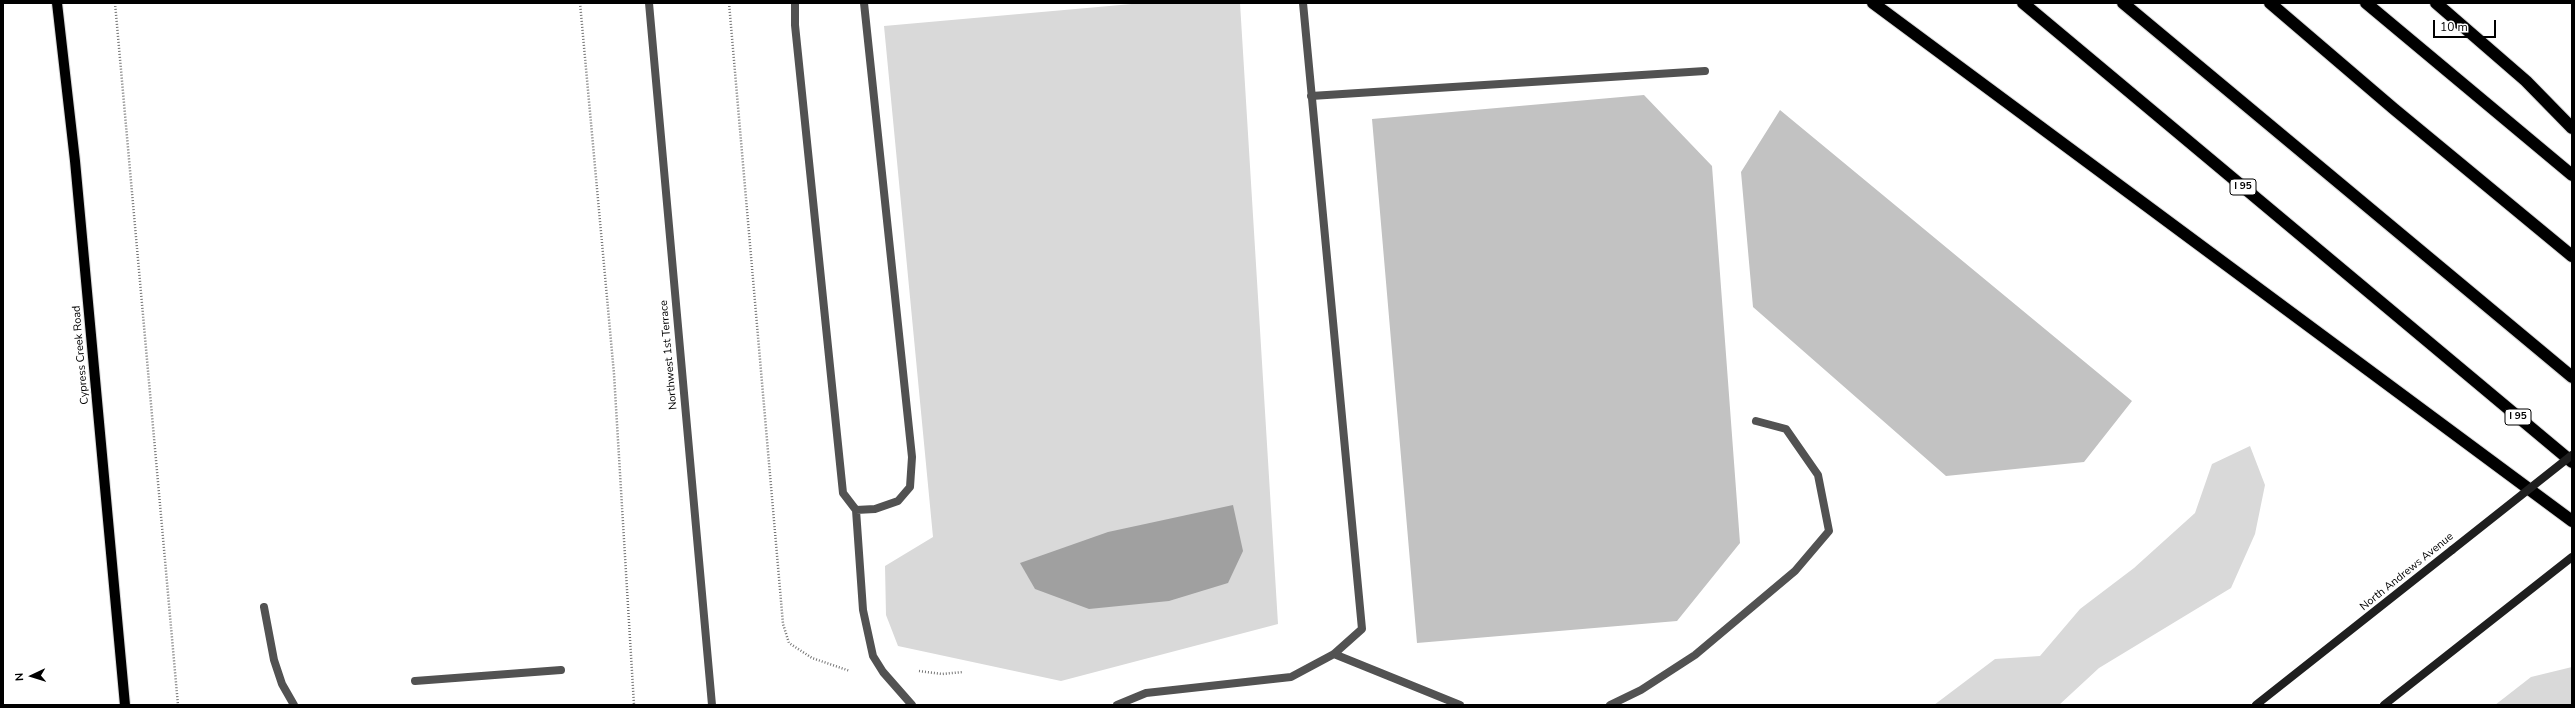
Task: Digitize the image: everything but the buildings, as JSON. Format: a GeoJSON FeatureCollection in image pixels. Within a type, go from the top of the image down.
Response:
{"type":"FeatureCollection","features":[{"type":"Feature","properties":{"kind":"highway"},"geometry":{"type":"LineString","coordinates":[[1873,3],[2572,521]]}},
{"type":"Feature","properties":{"kind":"highway","name":"I 95"},"geometry":{"type":"LineString","coordinates":[[2023,3],[2572,462]]}},
{"type":"Feature","properties":{"kind":"highway"},"geometry":{"type":"LineString","coordinates":[[2123,3],[2572,377]]}},
{"type":"Feature","properties":{"kind":"highway"},"geometry":{"type":"LineString","coordinates":[[2270,3],[2406,119],[2572,256]]}},
{"type":"Feature","properties":{"kind":"highway"},"geometry":{"type":"LineString","coordinates":[[2366,3],[2572,175]]}},
{"type":"Feature","properties":{"kind":"highway"},"geometry":{"type":"LineString","coordinates":[[2436,3],[2526,81],[2572,128]]}},
{"type":"Feature","properties":{"kind":"main road","name":"Cypress Creek Road"},"geometry":{"type":"LineString","coordinates":[[57,3],[75,161],[125,705]]}},
{"type":"Feature","properties":{"kind":"main road","name":"North Andrews Avenue"},"geometry":{"type":"LineString","coordinates":[[2256,705],[2572,455]]}},
{"type":"Feature","properties":{"kind":"main road"},"geometry":{"type":"LineString","coordinates":[[2384,705],[2572,557]]}},
{"type":"Feature","properties":{"kind":"street","name":"Northwest 1st Terrace"},"geometry":{"type":"LineString","coordinates":[[649,3],[712,705]]}},
{"type":"Feature","properties":{"kind":"street"},"geometry":{"type":"LineString","coordinates":[[795,3],[795,26],[843,493],[856,510],[863,610],[873,656],[882,672],[912,705]]}},
{"type":"Feature","properties":{"kind":"street"},"geometry":{"type":"LineString","coordinates":[[856,510],[875,509],[898,501],[910,488],[912,457],[864,3]]}},
{"type":"Feature","properties":{"kind":"street"},"geometry":{"type":"LineString","coordinates":[[1117,705],[1146,693],[1291,677],[1334,654],[1362,629],[1303,3]]}},
{"type":"Feature","properties":{"kind":"street"},"geometry":{"type":"LineString","coordinates":[[1312,96],[1704,71]]}},
{"type":"Feature","properties":{"kind":"street"},"geometry":{"type":"LineString","coordinates":[[1610,705],[1641,690],[1695,655],[1795,571],[1829,531],[1818,475],[1786,429],[1756,421]]}},
{"type":"Feature","properties":{"kind":"street"},"geometry":{"type":"LineString","coordinates":[[264,607],[274,660],[282,684],[294,705]]}},
{"type":"Feature","properties":{"kind":"street"},"geometry":{"type":"LineString","coordinates":[[1334,654],[1460,705]]}},
{"type":"Feature","properties":{"kind":"street"},"geometry":{"type":"LineString","coordinates":[[415,682],[560,670]]}},
{"type":"Feature","properties":{"kind":"path"},"geometry":{"type":"LineString","coordinates":[[115,3],[178,705]]}},
{"type":"Feature","properties":{"kind":"path"},"geometry":{"type":"LineString","coordinates":[[580,3],[614,374],[634,705]]}},
{"type":"Feature","properties":{"kind":"path"},"geometry":{"type":"LineString","coordinates":[[729,3],[783,624],[789,643],[812,658],[857,673]]}},
{"type":"Feature","properties":{"kind":"path"},"geometry":{"type":"LineString","coordinates":[[912,670],[942,674],[962,672]]}},
{"type":"Feature","properties":{"kind":"shaded area"},"geometry":{"type":"Polygon","coordinates":[[[1143,3],[1240,3],[1278,624],[1061,681],[898,646],[886,615],[885,566],[933,537],[884,26],[1143,3]]]}},
{"type":"Feature","properties":{"kind":"shaded area"},"geometry":{"type":"Polygon","coordinates":[[[2250,446],[2265,485],[2255,534],[2231,588],[2099,668],[2059,705],[1934,705],[1995,659],[2040,656],[2080,609],[2134,568],[2195,513],[2212,464],[2250,446]]]}},
{"type":"Feature","properties":{"kind":"shaded area"},"geometry":{"type":"Polygon","coordinates":[[[1233,505],[1243,551],[1228,583],[1169,601],[1089,609],[1035,589],[1020,563],[1108,532],[1233,505]]]}},
{"type":"Feature","properties":{"kind":"shaded area"},"geometry":{"type":"Polygon","coordinates":[[[2572,667],[2572,705],[2495,705],[2531,677],[2572,667]]]}}]}
